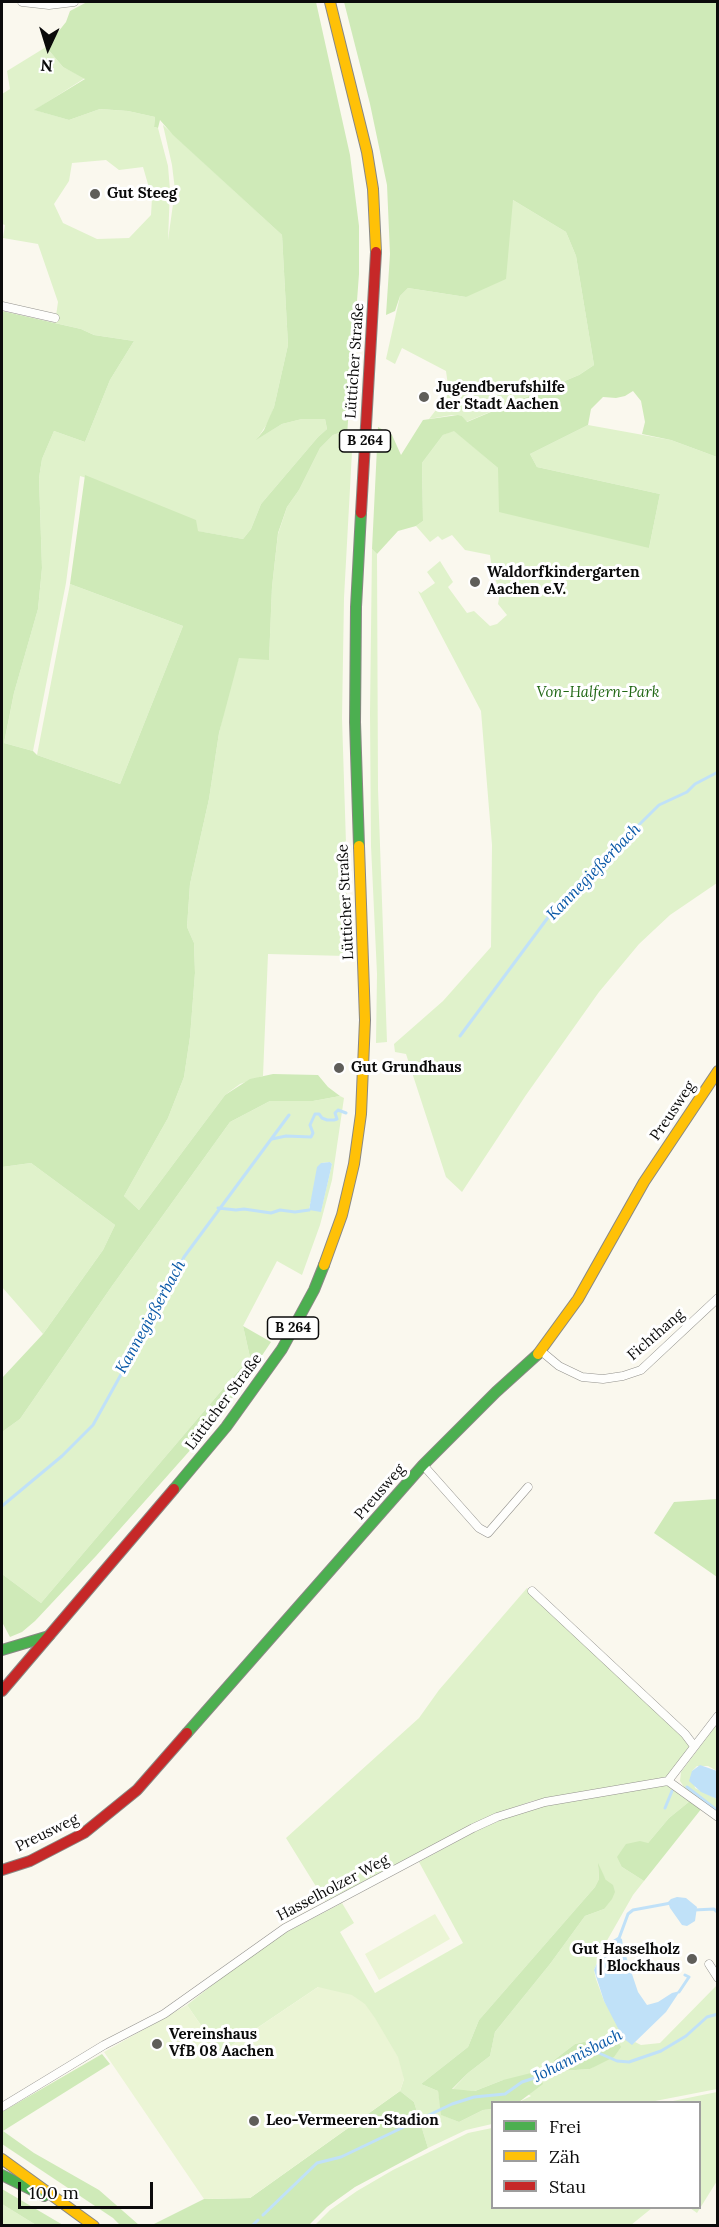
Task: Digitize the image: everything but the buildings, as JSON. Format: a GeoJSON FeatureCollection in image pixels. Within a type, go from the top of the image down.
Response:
{"type":"FeatureCollection","features":[{"type":"Feature","properties":{"kind":"main road","name":"Lütticher Straße"},"geometry":{"type":"LineString","coordinates":[[2,1691],[226,1427],[282,1349],[314,1290],[324,1266],[342,1215],[354,1164],[362,1114],[365,1020],[355,722],[356,607],[376,254],[367,152],[330,2]]}},
{"type":"Feature","properties":{"kind":"main road","name":"Preusweg"},"geometry":{"type":"LineString","coordinates":[[2,1870],[30,1861],[84,1833],[137,1790],[423,1465],[541,1351],[578,1299],[644,1182],[717,1071]]}},
{"type":"Feature","properties":{"kind":"main road"},"geometry":{"type":"LineString","coordinates":[[2,1650],[50,1636]]}},
{"type":"Feature","properties":{"kind":"main road"},"geometry":{"type":"LineString","coordinates":[[2,2159],[94,2226]]}},
{"type":"Feature","properties":{"kind":"main road"},"geometry":{"type":"LineString","coordinates":[[2,2175],[69,2208]]}},
{"type":"Feature","properties":{"kind":"street"},"geometry":{"type":"LineString","coordinates":[[22,2],[49,5],[74,2]]}},
{"type":"Feature","properties":{"kind":"street"},"geometry":{"type":"LineString","coordinates":[[2,306],[55,318]]}},
{"type":"Feature","properties":{"kind":"street","name":"Fichthang"},"geometry":{"type":"LineString","coordinates":[[541,1351],[559,1366],[582,1377],[603,1379],[623,1376],[641,1370],[717,1298]]}},
{"type":"Feature","properties":{"kind":"street"},"geometry":{"type":"LineString","coordinates":[[423,1465],[479,1528],[488,1533],[528,1487]]}},
{"type":"Feature","properties":{"kind":"street"},"geometry":{"type":"LineString","coordinates":[[532,1591],[685,1734],[694,1746]]}},
{"type":"Feature","properties":{"kind":"street"},"geometry":{"type":"LineString","coordinates":[[717,1716],[668,1781],[717,1817]]}},
{"type":"Feature","properties":{"kind":"street","name":"Hasselholzer Weg"},"geometry":{"type":"LineString","coordinates":[[2,2107],[104,2045],[164,2014],[285,1928],[473,1828],[497,1817],[545,1802],[668,1781]]}},
{"type":"Feature","properties":{"kind":"street"},"geometry":{"type":"LineString","coordinates":[[709,1964],[717,1978]]}},
{"type":"Feature","properties":{"kind":"green space"},"geometry":{"type":"Polygon","coordinates":[[[87,2],[316,2],[350,155],[359,226],[359,274],[347,435],[342,432],[333,435],[320,448],[299,490],[287,507],[278,533],[272,587],[269,660],[239,658],[219,733],[209,799],[190,884],[187,927],[194,943],[195,973],[184,1077],[168,1118],[124,1196],[139,1210],[225,1095],[250,1079],[273,1074],[318,1075],[340,1096],[313,1101],[270,1101],[230,1122],[20,1419],[2,1432],[2,1378],[43,1334],[103,1250],[115,1225],[31,1163],[2,1167],[2,311],[81,329],[94,335],[134,341],[110,380],[85,442],[54,431],[42,459],[39,478],[42,568],[38,609],[14,693],[4,743],[33,751],[37,755],[120,784],[183,626],[70,584],[85,475],[196,520],[198,531],[243,539],[251,529],[261,504],[327,429],[325,419],[302,419],[282,424],[256,440],[264,430],[274,407],[288,345],[282,235],[173,135],[160,120],[158,128],[154,127],[155,117],[128,111],[100,109],[69,120],[34,110],[85,79],[63,67],[46,47],[66,22],[70,11],[87,2]]]}},
{"type":"Feature","properties":{"kind":"green space"},"geometry":{"type":"Polygon","coordinates":[[[344,2],[717,2],[717,457],[671,440],[642,434],[645,422],[641,401],[633,391],[616,398],[603,397],[591,409],[588,425],[530,454],[537,467],[660,494],[649,548],[499,512],[498,468],[454,431],[443,435],[422,463],[423,521],[416,526],[398,531],[377,554],[372,549],[378,427],[392,435],[401,455],[423,420],[458,415],[467,422],[579,375],[594,365],[576,256],[566,232],[513,200],[506,279],[466,297],[408,288],[400,296],[395,311],[386,315],[390,254],[387,185],[370,104],[344,2]]]}},
{"type":"Feature","properties":{"kind":"green space"},"geometry":{"type":"Polygon","coordinates":[[[46,47],[63,67],[85,78],[35,110],[69,120],[100,109],[128,111],[155,117],[154,127],[158,128],[168,166],[170,190],[168,240],[175,190],[163,125],[282,235],[288,345],[274,407],[269,421],[257,439],[282,424],[302,419],[325,419],[327,429],[261,504],[251,529],[243,539],[197,531],[106,484],[80,476],[66,583],[33,751],[4,743],[14,693],[38,609],[42,568],[39,478],[42,459],[54,431],[85,442],[110,380],[134,341],[94,335],[81,329],[55,323],[58,302],[38,244],[3,238],[5,225],[2,224],[2,94],[10,89],[7,71],[46,47]],[[106,160],[72,163],[69,181],[54,204],[63,223],[97,239],[129,238],[151,215],[152,198],[143,167],[119,170],[106,160]]]}},
{"type":"Feature","properties":{"kind":"green space"},"geometry":{"type":"Polygon","coordinates":[[[513,200],[566,232],[576,256],[594,365],[579,375],[466,422],[462,416],[452,415],[429,419],[449,393],[446,371],[402,348],[395,364],[386,359],[400,296],[408,288],[466,297],[513,200]]]}},
{"type":"Feature","properties":{"kind":"green space","name":"Von-Halfern-Park"},"geometry":{"type":"Polygon","coordinates":[[[588,425],[671,440],[717,457],[717,883],[670,915],[639,944],[599,992],[526,1095],[462,1192],[446,1177],[406,1054],[395,1052],[394,1044],[443,1001],[491,947],[492,845],[481,711],[418,591],[421,593],[435,583],[427,572],[440,561],[453,582],[448,587],[467,613],[474,611],[490,626],[497,624],[507,615],[498,604],[500,593],[490,555],[465,550],[452,535],[442,540],[438,536],[430,542],[416,526],[423,521],[422,463],[443,435],[454,430],[498,468],[649,548],[660,494],[537,467],[530,454],[588,425]]]}},
{"type":"Feature","properties":{"kind":"green space"},"geometry":{"type":"Polygon","coordinates":[[[342,432],[353,433],[344,598],[342,718],[347,875],[346,956],[268,954],[263,1076],[240,1084],[225,1095],[139,1210],[124,1196],[168,1118],[184,1077],[195,973],[194,943],[187,927],[190,884],[209,799],[227,698],[239,657],[269,659],[272,587],[278,534],[287,507],[299,490],[320,448],[333,435],[342,432]]]}},
{"type":"Feature","properties":{"kind":"green space"},"geometry":{"type":"Polygon","coordinates":[[[372,549],[377,554],[378,789],[387,1042],[376,1043],[377,974],[371,846],[372,549]]]}},
{"type":"Feature","properties":{"kind":"green space"},"geometry":{"type":"Polygon","coordinates":[[[70,584],[183,626],[120,784],[37,755],[70,584]]]}},
{"type":"Feature","properties":{"kind":"green space"},"geometry":{"type":"Polygon","coordinates":[[[340,1096],[344,1098],[332,1180],[320,1225],[302,1275],[277,1261],[243,1326],[250,1357],[41,1603],[2,1574],[2,1432],[20,1419],[230,1122],[270,1101],[313,1101],[340,1096]],[[330,1162],[321,1163],[309,1209],[321,1211],[332,1164],[330,1162]]]}},
{"type":"Feature","properties":{"kind":"green space"},"geometry":{"type":"Polygon","coordinates":[[[31,1163],[115,1225],[103,1250],[43,1334],[2,1287],[2,1167],[31,1163]]]}},
{"type":"Feature","properties":{"kind":"green space"},"geometry":{"type":"Polygon","coordinates":[[[243,1326],[271,1342],[241,1387],[193,1447],[96,1556],[35,1621],[22,1632],[10,1637],[2,1622],[2,1574],[41,1603],[250,1357],[243,1326]]]}},
{"type":"Feature","properties":{"kind":"green space"},"geometry":{"type":"Polygon","coordinates":[[[718,1499],[717,1577],[654,1533],[674,1502],[718,1499]]]}},
{"type":"Feature","properties":{"kind":"green space"},"geometry":{"type":"Polygon","coordinates":[[[527,1588],[687,1739],[690,1745],[665,1779],[532,1801],[510,1809],[325,1901],[286,1838],[419,1718],[439,1690],[527,1588]]]}},
{"type":"Feature","properties":{"kind":"green space"},"geometry":{"type":"Polygon","coordinates":[[[717,1724],[717,1771],[708,1766],[697,1766],[692,1771],[695,1788],[717,1799],[717,1815],[686,1790],[680,1781],[681,1772],[717,1724]]]}},
{"type":"Feature","properties":{"kind":"green space"},"geometry":{"type":"Polygon","coordinates":[[[659,1786],[669,1786],[690,1801],[669,1818],[648,1843],[622,1867],[644,1881],[633,1895],[605,1944],[594,1970],[604,2001],[632,2044],[635,2042],[641,2045],[660,2043],[717,1985],[717,2089],[655,2101],[521,2101],[531,2096],[503,2080],[475,2091],[452,2090],[468,2073],[490,2056],[495,2032],[585,1916],[604,1909],[606,1880],[598,1866],[599,1879],[595,1887],[479,2020],[468,2047],[421,2084],[438,2091],[442,2115],[459,2122],[483,2110],[491,2109],[491,2124],[466,2130],[428,2148],[414,2102],[400,2091],[404,2079],[318,1987],[220,2053],[187,2005],[248,1957],[285,1933],[342,1903],[354,1923],[340,1932],[375,1993],[463,1943],[419,1862],[476,1831],[539,1806],[659,1786]],[[606,2037],[575,2044],[554,2060],[561,2071],[590,2069],[601,2062],[606,2037]]]}},
{"type":"Feature","properties":{"kind":"green space"},"geometry":{"type":"Polygon","coordinates":[[[690,1801],[702,1808],[644,1881],[622,1867],[617,1857],[626,1844],[640,1841],[648,1843],[669,1818],[690,1801]]]}},
{"type":"Feature","properties":{"kind":"green space"},"geometry":{"type":"Polygon","coordinates":[[[598,1863],[606,1880],[613,1885],[615,1892],[612,1899],[604,1909],[585,1916],[495,2032],[490,2056],[452,2089],[475,2091],[503,2080],[535,2072],[538,2073],[543,2084],[520,2101],[491,2101],[491,2109],[483,2110],[459,2122],[441,2115],[438,2091],[421,2084],[468,2047],[479,2020],[595,1887],[599,1879],[598,1863]]]}},
{"type":"Feature","properties":{"kind":"green space"},"geometry":{"type":"Polygon","coordinates":[[[435,1914],[450,1939],[379,1980],[365,1954],[435,1914]]]}},
{"type":"Feature","properties":{"kind":"green space","name":"Leo-Vermeeren-Stadion"},"geometry":{"type":"Polygon","coordinates":[[[318,1987],[352,1995],[365,2004],[398,2057],[404,2079],[400,2091],[250,2198],[204,2199],[104,2052],[187,2005],[220,2053],[318,1987]]]}},
{"type":"Feature","properties":{"kind":"green space"},"geometry":{"type":"Polygon","coordinates":[[[606,2037],[617,2040],[621,2047],[614,2057],[590,2069],[561,2071],[554,2066],[554,2060],[575,2044],[606,2037]]]}},
{"type":"Feature","properties":{"kind":"green space"},"geometry":{"type":"Polygon","coordinates":[[[102,2054],[110,2064],[3,2131],[34,2153],[99,2190],[139,2225],[120,2225],[113,2218],[2,2144],[2,2112],[102,2054]]]}},
{"type":"Feature","properties":{"kind":"green space"},"geometry":{"type":"Polygon","coordinates":[[[400,2091],[414,2102],[428,2148],[355,2187],[327,2207],[309,2225],[150,2226],[204,2199],[250,2198],[400,2091]]]}},
{"type":"Feature","properties":{"kind":"green space"},"geometry":{"type":"Polygon","coordinates":[[[717,2092],[717,2181],[701,2207],[701,2101],[673,2101],[717,2092]]]}},
{"type":"Feature","properties":{"kind":"green space"},"geometry":{"type":"Polygon","coordinates":[[[491,2128],[491,2209],[651,2209],[631,2225],[315,2225],[330,2210],[357,2191],[393,2170],[468,2133],[491,2128]]]}},
{"type":"Feature","properties":{"kind":"green space"},"geometry":{"type":"Polygon","coordinates":[[[2,2189],[63,2225],[36,2225],[2,2204],[2,2189]]]}},
{"type":"Feature","properties":{"kind":"green space"},"geometry":{"type":"Polygon","coordinates":[[[2,2204],[36,2225],[2,2225],[2,2204]]]}},
{"type":"Feature","properties":{"kind":"water"},"geometry":{"type":"Polygon","coordinates":[[[330,1162],[332,1164],[321,1212],[309,1210],[317,1167],[321,1163],[330,1162]]]}},
{"type":"Feature","properties":{"kind":"water"},"geometry":{"type":"Polygon","coordinates":[[[700,1765],[717,1771],[717,1799],[701,1792],[689,1781],[692,1771],[700,1765]]]}},
{"type":"Feature","properties":{"kind":"water"},"geometry":{"type":"Polygon","coordinates":[[[677,1897],[686,1898],[697,1907],[695,1921],[687,1926],[682,1925],[670,1908],[668,1902],[677,1897]]]}},
{"type":"Feature","properties":{"kind":"water"},"geometry":{"type":"Polygon","coordinates":[[[618,1937],[622,1939],[638,1992],[647,2005],[680,1991],[666,2012],[632,2045],[623,2038],[604,2001],[594,1970],[605,1945],[618,1937]]]}},
{"type":"Feature","properties":{"kind":"waterway","name":"Kannegießerbach"},"geometry":{"type":"LineString","coordinates":[[460,1036],[555,908],[659,805],[687,792],[695,784],[718,772]]}},
{"type":"Feature","properties":{"kind":"waterway"},"geometry":{"type":"LineString","coordinates":[[272,1139],[286,1136],[311,1137],[313,1133],[310,1125],[315,1114],[327,1120],[334,1120],[337,1119],[335,1113],[338,1110],[346,1113]]}},
{"type":"Feature","properties":{"kind":"waterway","name":"Kannegießerbach"},"geometry":{"type":"LineString","coordinates":[[2,1506],[62,1456],[93,1425],[184,1257],[289,1115]]}},
{"type":"Feature","properties":{"kind":"waterway"},"geometry":{"type":"LineString","coordinates":[[218,1208],[271,1213],[280,1210],[295,1212],[309,1210]]}},
{"type":"Feature","properties":{"kind":"waterway"},"geometry":{"type":"LineString","coordinates":[[687,1787],[718,1811]]}},
{"type":"Feature","properties":{"kind":"waterway"},"geometry":{"type":"LineString","coordinates":[[665,1808],[672,1791]]}},
{"type":"Feature","properties":{"kind":"waterway"},"geometry":{"type":"LineString","coordinates":[[618,1941],[628,1914],[633,1910],[671,1903]]}},
{"type":"Feature","properties":{"kind":"waterway"},"geometry":{"type":"LineString","coordinates":[[694,1910],[714,1909],[718,1913]]}},
{"type":"Feature","properties":{"kind":"waterway","name":"Johannisbach"},"geometry":{"type":"LineString","coordinates":[[679,1992],[689,1977],[685,1975]]}},
{"type":"Feature","properties":{"kind":"waterway"},"geometry":{"type":"LineString","coordinates":[[592,2050],[617,2061],[629,2062],[661,2051],[686,2036],[707,2017],[718,2014]]}},
{"type":"Feature","properties":{"kind":"waterway","name":"Johannisbach"},"geometry":{"type":"LineString","coordinates":[[263,2215],[317,2163],[341,2157],[452,2104],[474,2097],[505,2094],[522,2082],[541,2076],[575,2056],[623,2038],[625,2035]]}},
{"type":"Feature","properties":{"kind":"waterway","name":"Johannisbach"},"geometry":{"type":"LineString","coordinates":[[252,2226],[258,2220]]}},
{"type":"Feature","properties":{"kind":"traffic: fast"},"geometry":{"type":"LineString","coordinates":[[359,846],[355,722],[356,607],[361,513]]}},
{"type":"Feature","properties":{"kind":"traffic: fast"},"geometry":{"type":"LineString","coordinates":[[174,1489],[226,1427],[282,1349],[314,1290],[324,1265]]}},
{"type":"Feature","properties":{"kind":"traffic: fast"},"geometry":{"type":"LineString","coordinates":[[187,1733],[423,1465],[496,1392],[538,1354]]}},
{"type":"Feature","properties":{"kind":"traffic: fast"},"geometry":{"type":"LineString","coordinates":[[2,1650],[49,1636]]}},
{"type":"Feature","properties":{"kind":"traffic: fast"},"geometry":{"type":"LineString","coordinates":[[2,2175],[44,2196]]}},
{"type":"Feature","properties":{"kind":"traffic: slow"},"geometry":{"type":"LineString","coordinates":[[330,2],[367,152],[373,189],[376,252]]}},
{"type":"Feature","properties":{"kind":"traffic: slow"},"geometry":{"type":"LineString","coordinates":[[324,1265],[342,1215],[354,1164],[361,1114],[365,1020],[359,846]]}},
{"type":"Feature","properties":{"kind":"traffic: slow"},"geometry":{"type":"LineString","coordinates":[[538,1354],[578,1299],[644,1182],[718,1071]]}},
{"type":"Feature","properties":{"kind":"traffic: slow"},"geometry":{"type":"LineString","coordinates":[[2,2159],[94,2226]]}},
{"type":"Feature","properties":{"kind":"traffic: jam"},"geometry":{"type":"LineString","coordinates":[[361,513],[376,252]]}},
{"type":"Feature","properties":{"kind":"traffic: jam"},"geometry":{"type":"LineString","coordinates":[[2,1691],[174,1489]]}},
{"type":"Feature","properties":{"kind":"traffic: jam"},"geometry":{"type":"LineString","coordinates":[[2,1870],[30,1861],[84,1833],[137,1790],[187,1733]]}},
{"type":"Feature","properties":{"kind":"place","name":"Gut Steeg"},"geometry":{"type":"Point","coordinates":[95,194]}},
{"type":"Feature","properties":{"kind":"place","name":"Jugendberufshilfe der Stadt Aachen"},"geometry":{"type":"Point","coordinates":[424,397]}},
{"type":"Feature","properties":{"kind":"place","name":"Waldorfkindergarten Aachen e.V."},"geometry":{"type":"Point","coordinates":[475,582]}},
{"type":"Feature","properties":{"kind":"place","name":"Gut Grundhaus"},"geometry":{"type":"Point","coordinates":[339,1068]}},
{"type":"Feature","properties":{"kind":"place","name":"Gut Hasselholz | Blockhaus"},"geometry":{"type":"Point","coordinates":[692,1959]}},
{"type":"Feature","properties":{"kind":"place","name":"Vereinshaus VfB 08 Aachen"},"geometry":{"type":"Point","coordinates":[157,2044]}},
{"type":"Feature","properties":{"kind":"place","name":"Leo-Vermeeren-Stadion"},"geometry":{"type":"Point","coordinates":[254,2121]}}]}
